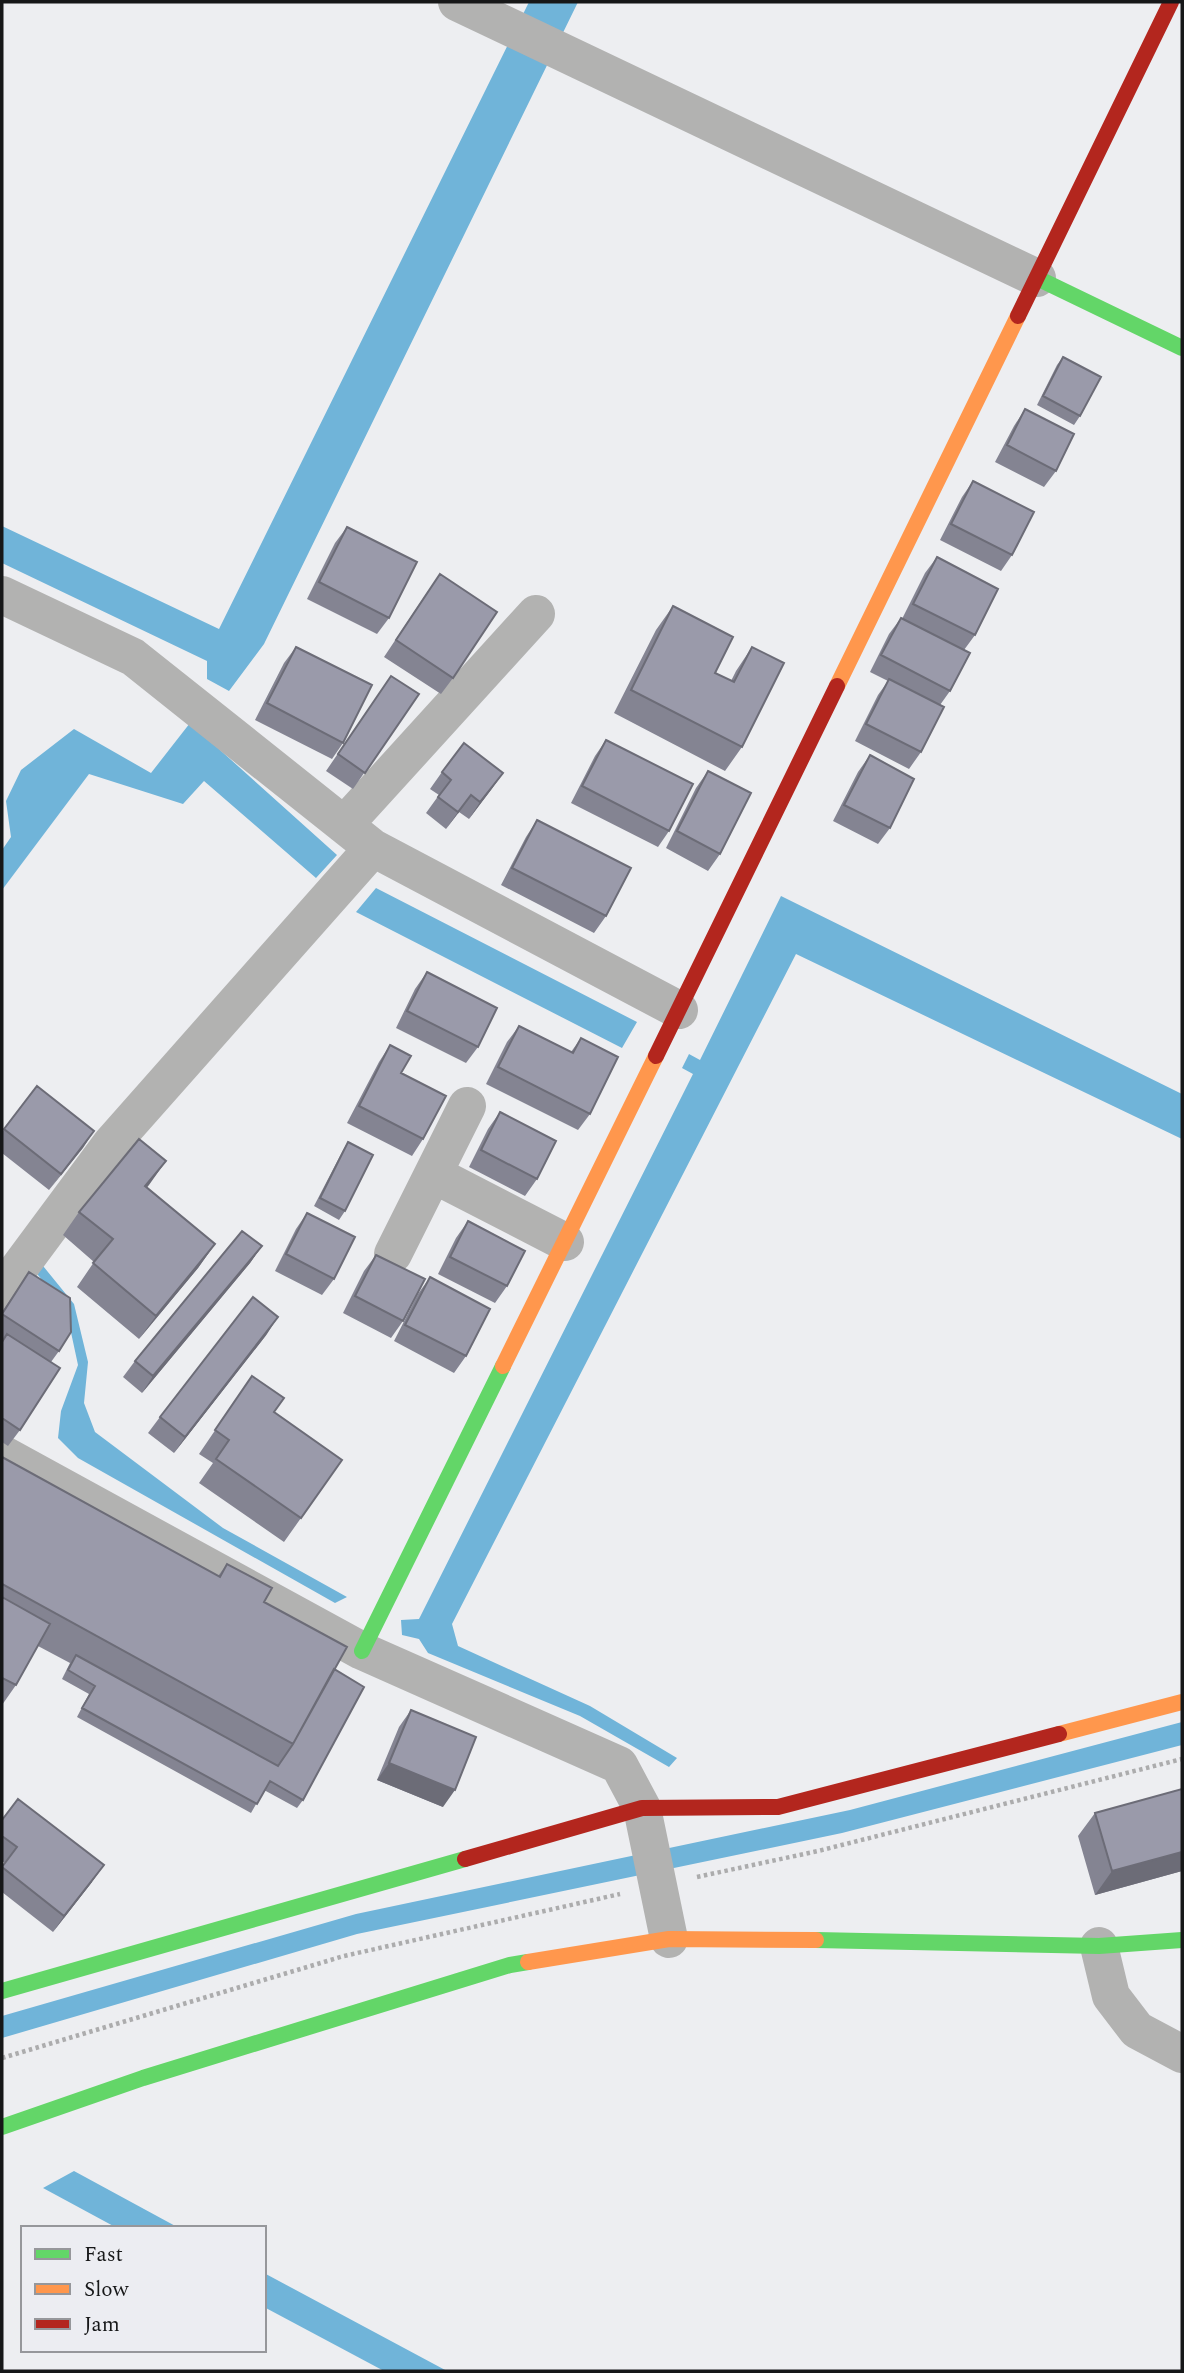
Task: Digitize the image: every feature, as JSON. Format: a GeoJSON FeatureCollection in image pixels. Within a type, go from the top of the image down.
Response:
{"type":"FeatureCollection","features":[{"type":"Feature","properties":{"kind":"street"},"geometry":{"type":"LineString","coordinates":[[457,2],[1182,348]]}},
{"type":"Feature","properties":{"kind":"street"},"geometry":{"type":"LineString","coordinates":[[362,1651],[680,1010],[1171,2]]}},
{"type":"Feature","properties":{"kind":"street"},"geometry":{"type":"LineString","coordinates":[[2,595],[133,657],[359,836],[680,1010]]}},
{"type":"Feature","properties":{"kind":"street"},"geometry":{"type":"LineString","coordinates":[[2,1291],[111,1144],[536,614]]}},
{"type":"Feature","properties":{"kind":"street"},"geometry":{"type":"LineString","coordinates":[[393,1254],[467,1106]]}},
{"type":"Feature","properties":{"kind":"street"},"geometry":{"type":"LineString","coordinates":[[433,1174],[565,1242]]}},
{"type":"Feature","properties":{"kind":"street"},"geometry":{"type":"LineString","coordinates":[[2,1454],[362,1651],[619,1765],[645,1822],[669,1940]]}},
{"type":"Feature","properties":{"kind":"street"},"geometry":{"type":"LineString","coordinates":[[2,1991],[645,1822],[778,1807],[1182,1702]]}},
{"type":"Feature","properties":{"kind":"street"},"geometry":{"type":"LineString","coordinates":[[2,2127],[143,2078],[510,1965],[669,1940],[929,1941],[1100,1946],[1182,1940]]}},
{"type":"Feature","properties":{"kind":"street"},"geometry":{"type":"LineString","coordinates":[[1100,1946],[1111,1997],[1137,2030],[1182,2054]]}},
{"type":"Feature","properties":{"kind":"path"},"geometry":{"type":"LineString","coordinates":[[2,2058],[344,1956],[818,1852],[1182,1759]]}},
{"type":"Feature","properties":{"kind":"water"},"geometry":{"type":"Polygon","coordinates":[[[529,2],[578,2],[264,644],[229,691],[207,679],[207,661],[2,563],[2,526],[219,629],[529,2]]]}},
{"type":"Feature","properties":{"kind":"water"},"geometry":{"type":"Polygon","coordinates":[[[190,723],[337,855],[316,878],[204,781],[183,804],[89,774],[2,890],[2,850],[11,837],[6,801],[21,770],[74,729],[151,773],[190,723]]]}},
{"type":"Feature","properties":{"kind":"water"},"geometry":{"type":"Polygon","coordinates":[[[376,888],[637,1022],[622,1048],[356,912],[376,888]]]}},
{"type":"Feature","properties":{"kind":"water"},"geometry":{"type":"Polygon","coordinates":[[[781,896],[1182,1094],[1182,1139],[796,954],[452,1624],[458,1646],[590,1706],[677,1758],[669,1767],[580,1716],[428,1653],[419,1639],[402,1635],[401,1620],[419,1619],[693,1074],[682,1068],[689,1054],[700,1060],[781,896]]]}},
{"type":"Feature","properties":{"kind":"water"},"geometry":{"type":"Polygon","coordinates":[[[39,1261],[74,1304],[88,1362],[84,1403],[95,1432],[223,1528],[347,1597],[335,1603],[78,1458],[58,1438],[61,1411],[78,1365],[66,1309],[33,1269],[39,1261]]]}},
{"type":"Feature","properties":{"kind":"water"},"geometry":{"type":"Polygon","coordinates":[[[1182,1722],[1182,1745],[842,1833],[357,1934],[2,2038],[2,2016],[356,1914],[850,1810],[1182,1722]]]}},
{"type":"Feature","properties":{"kind":"water"},"geometry":{"type":"Polygon","coordinates":[[[74,2171],[175,2226],[113,2226],[43,2188],[74,2171]]]}},
{"type":"Feature","properties":{"kind":"water"},"geometry":{"type":"Polygon","coordinates":[[[266,2274],[447,2371],[384,2371],[266,2308],[266,2274]]]}},
{"type":"Feature","properties":{"kind":"building"},"geometry":{"type":"Polygon","coordinates":[[[1063,357],[1101,377],[1080,416],[1043,396],[1063,357]]]}},
{"type":"Feature","properties":{"kind":"building"},"geometry":{"type":"Polygon","coordinates":[[[1025,409],[1074,434],[1056,471],[1007,445],[1025,409]]]}},
{"type":"Feature","properties":{"kind":"building"},"geometry":{"type":"Polygon","coordinates":[[[973,481],[1034,512],[1012,555],[951,524],[973,481]]]}},
{"type":"Feature","properties":{"kind":"building"},"geometry":{"type":"Polygon","coordinates":[[[347,527],[417,562],[389,618],[319,582],[347,527]]]}},
{"type":"Feature","properties":{"kind":"building"},"geometry":{"type":"Polygon","coordinates":[[[937,557],[998,589],[975,635],[913,604],[937,557]]]}},
{"type":"Feature","properties":{"kind":"building"},"geometry":{"type":"Polygon","coordinates":[[[440,574],[497,612],[453,678],[396,640],[440,574]]]}},
{"type":"Feature","properties":{"kind":"building"},"geometry":{"type":"Polygon","coordinates":[[[673,606],[733,637],[715,673],[734,682],[752,647],[784,663],[742,747],[631,690],[673,606]]]}},
{"type":"Feature","properties":{"kind":"building"},"geometry":{"type":"Polygon","coordinates":[[[901,618],[970,653],[950,691],[881,655],[901,618]]]}},
{"type":"Feature","properties":{"kind":"building"},"geometry":{"type":"Polygon","coordinates":[[[296,647],[372,685],[343,743],[267,703],[296,647]]]}},
{"type":"Feature","properties":{"kind":"building"},"geometry":{"type":"Polygon","coordinates":[[[391,676],[419,694],[365,773],[338,754],[391,676]]]}},
{"type":"Feature","properties":{"kind":"building"},"geometry":{"type":"Polygon","coordinates":[[[889,679],[944,707],[921,752],[866,724],[889,679]]]}},
{"type":"Feature","properties":{"kind":"building"},"geometry":{"type":"Polygon","coordinates":[[[606,740],[693,784],[669,831],[582,786],[606,740]]]}},
{"type":"Feature","properties":{"kind":"building"},"geometry":{"type":"Polygon","coordinates":[[[464,743],[503,773],[480,802],[471,795],[458,812],[438,797],[451,780],[442,772],[464,743]]]}},
{"type":"Feature","properties":{"kind":"building"},"geometry":{"type":"Polygon","coordinates":[[[870,755],[914,779],[890,828],[844,805],[870,755]]]}},
{"type":"Feature","properties":{"kind":"building"},"geometry":{"type":"Polygon","coordinates":[[[708,771],[751,793],[720,854],[677,831],[708,771]]]}},
{"type":"Feature","properties":{"kind":"building"},"geometry":{"type":"Polygon","coordinates":[[[537,820],[631,868],[606,916],[512,868],[537,820]]]}},
{"type":"Feature","properties":{"kind":"building"},"geometry":{"type":"Polygon","coordinates":[[[427,972],[497,1008],[478,1047],[407,1011],[427,972]]]}},
{"type":"Feature","properties":{"kind":"building"},"geometry":{"type":"Polygon","coordinates":[[[519,1026],[573,1053],[581,1038],[618,1057],[590,1114],[498,1067],[519,1026]]]}},
{"type":"Feature","properties":{"kind":"building"},"geometry":{"type":"Polygon","coordinates":[[[390,1045],[411,1056],[401,1073],[446,1096],[423,1139],[359,1106],[390,1045]]]}},
{"type":"Feature","properties":{"kind":"building"},"geometry":{"type":"Polygon","coordinates":[[[37,1086],[94,1131],[61,1174],[4,1129],[37,1086]]]}},
{"type":"Feature","properties":{"kind":"building"},"geometry":{"type":"Polygon","coordinates":[[[500,1112],[556,1141],[537,1179],[481,1150],[500,1112]]]}},
{"type":"Feature","properties":{"kind":"building"},"geometry":{"type":"Polygon","coordinates":[[[139,1139],[166,1161],[145,1186],[215,1244],[156,1316],[93,1263],[113,1239],[79,1212],[139,1139]]]}},
{"type":"Feature","properties":{"kind":"building"},"geometry":{"type":"Polygon","coordinates":[[[348,1142],[373,1155],[345,1211],[320,1198],[348,1142]]]}},
{"type":"Feature","properties":{"kind":"building"},"geometry":{"type":"Polygon","coordinates":[[[307,1213],[355,1237],[334,1279],[286,1254],[307,1213]]]}},
{"type":"Feature","properties":{"kind":"building"},"geometry":{"type":"Polygon","coordinates":[[[468,1221],[525,1251],[507,1286],[450,1257],[468,1221]]]}},
{"type":"Feature","properties":{"kind":"building"},"geometry":{"type":"Polygon","coordinates":[[[242,1231],[262,1246],[153,1376],[135,1361],[242,1231]]]}},
{"type":"Feature","properties":{"kind":"building"},"geometry":{"type":"Polygon","coordinates":[[[376,1255],[425,1279],[403,1321],[355,1296],[376,1255]]]}},
{"type":"Feature","properties":{"kind":"building"},"geometry":{"type":"Polygon","coordinates":[[[29,1272],[70,1298],[71,1332],[59,1351],[2,1314],[29,1272]]]}},
{"type":"Feature","properties":{"kind":"building"},"geometry":{"type":"Polygon","coordinates":[[[430,1277],[490,1309],[466,1356],[405,1325],[430,1277]]]}},
{"type":"Feature","properties":{"kind":"building"},"geometry":{"type":"Polygon","coordinates":[[[253,1297],[278,1317],[185,1437],[160,1417],[253,1297]]]}},
{"type":"Feature","properties":{"kind":"building"},"geometry":{"type":"Polygon","coordinates":[[[7,1334],[60,1368],[20,1430],[2,1418],[2,1342],[7,1334]]]}},
{"type":"Feature","properties":{"kind":"building"},"geometry":{"type":"Polygon","coordinates":[[[252,1376],[284,1398],[274,1412],[342,1460],[301,1518],[216,1459],[229,1440],[215,1430],[252,1376]]]}},
{"type":"Feature","properties":{"kind":"building"},"geometry":{"type":"Polygon","coordinates":[[[2,1457],[220,1577],[227,1564],[272,1588],[264,1602],[347,1647],[293,1744],[2,1584],[2,1457]]]}},
{"type":"Feature","properties":{"kind":"building"},"geometry":{"type":"Polygon","coordinates":[[[2,1597],[50,1624],[16,1685],[2,1678],[2,1597]]]}},
{"type":"Feature","properties":{"kind":"building"},"geometry":{"type":"Polygon","coordinates":[[[76,1655],[278,1766],[334,1669],[364,1687],[303,1800],[270,1781],[257,1804],[82,1708],[95,1686],[68,1670],[76,1655]]]}},
{"type":"Feature","properties":{"kind":"building"},"geometry":{"type":"Polygon","coordinates":[[[411,1710],[476,1737],[455,1790],[389,1763],[411,1710]]]}},
{"type":"Feature","properties":{"kind":"building"},"geometry":{"type":"Polygon","coordinates":[[[1182,1789],[1182,1852],[1112,1871],[1095,1813],[1182,1789]]]}},
{"type":"Feature","properties":{"kind":"building"},"geometry":{"type":"Polygon","coordinates":[[[18,1799],[104,1865],[64,1916],[2,1867],[17,1847],[2,1836],[2,1820],[18,1799]]]}},
{"type":"Feature","properties":{"kind":"traffic: fast"},"geometry":{"type":"LineString","coordinates":[[1037,278],[1182,348]]}},
{"type":"Feature","properties":{"kind":"traffic: fast"},"geometry":{"type":"LineString","coordinates":[[362,1651],[503,1366]]}},
{"type":"Feature","properties":{"kind":"traffic: fast"},"geometry":{"type":"LineString","coordinates":[[2,1991],[465,1859]]}},
{"type":"Feature","properties":{"kind":"traffic: fast"},"geometry":{"type":"LineString","coordinates":[[816,1940],[1099,1946],[1182,1940]]}},
{"type":"Feature","properties":{"kind":"traffic: fast"},"geometry":{"type":"LineString","coordinates":[[2,2127],[143,2078],[510,1965],[528,1962]]}},
{"type":"Feature","properties":{"kind":"traffic: slow"},"geometry":{"type":"LineString","coordinates":[[837,686],[1018,316]]}},
{"type":"Feature","properties":{"kind":"traffic: slow"},"geometry":{"type":"LineString","coordinates":[[503,1366],[656,1056]]}},
{"type":"Feature","properties":{"kind":"traffic: slow"},"geometry":{"type":"LineString","coordinates":[[1059,1734],[1182,1702]]}},
{"type":"Feature","properties":{"kind":"traffic: slow"},"geometry":{"type":"LineString","coordinates":[[528,1962],[669,1939],[816,1940]]}},
{"type":"Feature","properties":{"kind":"traffic: jam"},"geometry":{"type":"LineString","coordinates":[[1018,316],[1171,2]]}},
{"type":"Feature","properties":{"kind":"traffic: jam"},"geometry":{"type":"LineString","coordinates":[[656,1056],[837,686]]}},
{"type":"Feature","properties":{"kind":"traffic: jam"},"geometry":{"type":"LineString","coordinates":[[465,1859],[642,1808],[778,1807],[1059,1734]]}}]}
